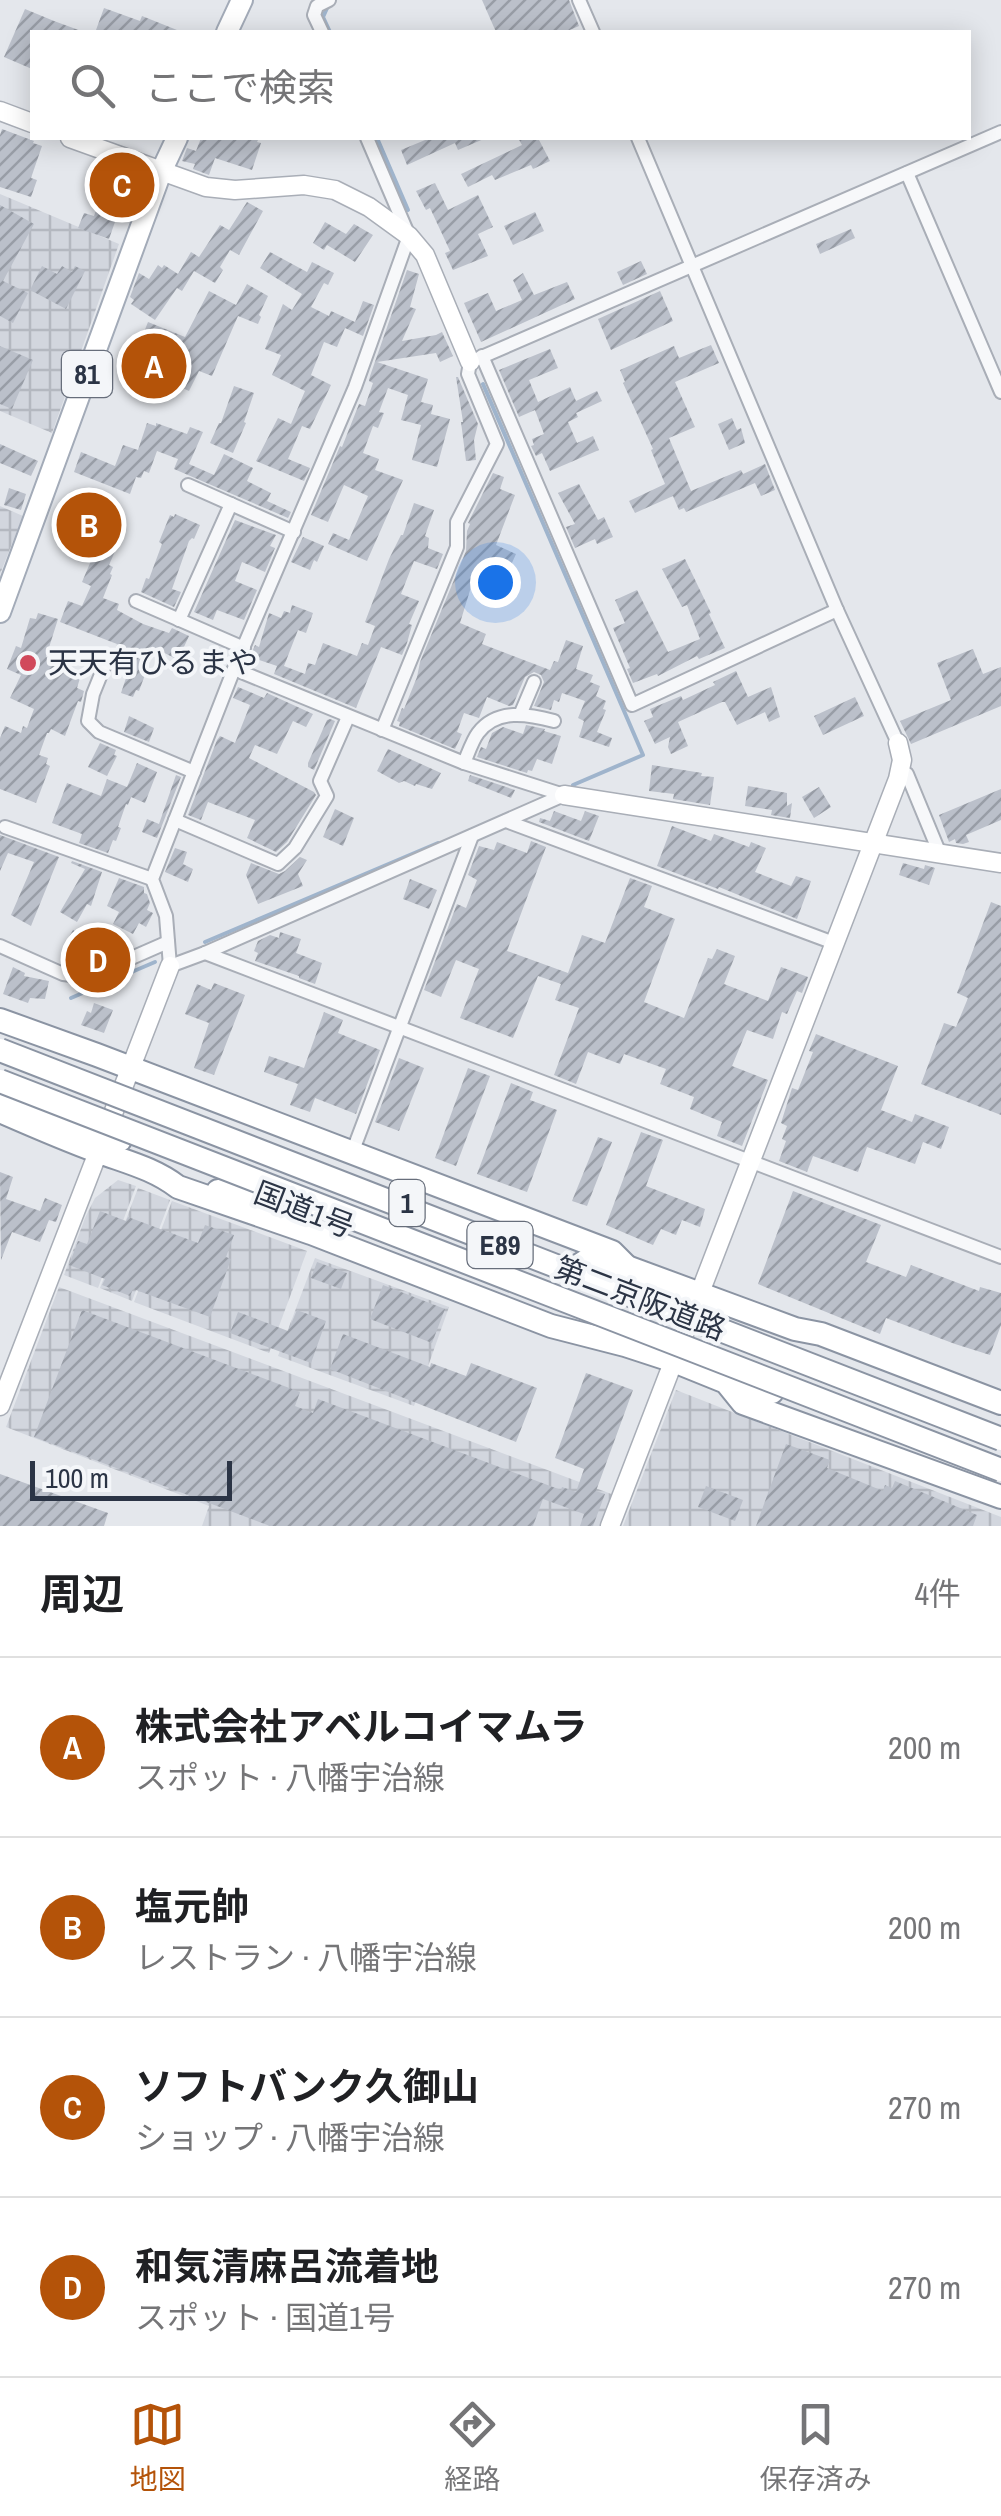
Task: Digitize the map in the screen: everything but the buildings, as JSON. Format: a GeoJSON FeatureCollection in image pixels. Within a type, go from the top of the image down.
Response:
{"type":"FeatureCollection","features":[{"type":"Feature","properties":{"kind":"highway"},"geometry":{"type":"LineString","coordinates":[[0,1020],[612,1252],[627,1266],[697,1303],[821,1334],[1001,1402]]}},
{"type":"Feature","properties":{"kind":"highway","name":"国道1号"},"geometry":{"type":"LineString","coordinates":[[0,1049],[575,1268],[697,1303],[813,1358],[1001,1431]]}},
{"type":"Feature","properties":{"kind":"highway","name":"第二京阪道路"},"geometry":{"type":"LineString","coordinates":[[0,1049],[1001,1440]]}},
{"type":"Feature","properties":{"kind":"highway","name":"第二京阪道路"},"geometry":{"type":"LineString","coordinates":[[0,1081],[1001,1473]]}},
{"type":"Feature","properties":{"kind":"highway","name":"国道1号"},"geometry":{"type":"LineString","coordinates":[[0,1093],[102,1143],[264,1194],[547,1302],[676,1356],[1001,1473]]}},
{"type":"Feature","properties":{"kind":"highway"},"geometry":{"type":"LineString","coordinates":[[0,1112],[102,1143],[143,1166],[212,1190],[264,1194]]}},
{"type":"Feature","properties":{"kind":"highway"},"geometry":{"type":"LineString","coordinates":[[247,1112],[264,1148]]}},
{"type":"Feature","properties":{"kind":"highway"},"geometry":{"type":"LineString","coordinates":[[162,1174],[178,1186],[311,1232],[551,1326],[676,1356],[726,1382],[772,1392]]}},
{"type":"Feature","properties":{"kind":"highway"},"geometry":{"type":"LineString","coordinates":[[575,1268],[589,1259],[627,1266]]}},
{"type":"Feature","properties":{"kind":"highway"},"geometry":{"type":"LineString","coordinates":[[547,1302],[578,1323],[589,1336]]}},
{"type":"Feature","properties":{"kind":"highway"},"geometry":{"type":"LineString","coordinates":[[795,1328],[813,1358]]}},
{"type":"Feature","properties":{"kind":"highway"},"geometry":{"type":"LineString","coordinates":[[726,1382],[744,1403],[1001,1497]]}},
{"type":"Feature","properties":{"kind":"main road"},"geometry":{"type":"LineString","coordinates":[[228,30],[242,0]]}},
{"type":"Feature","properties":{"kind":"main road","name":"81"},"geometry":{"type":"LineString","coordinates":[[2,598],[176,140]]}},
{"type":"Feature","properties":{"kind":"street"},"geometry":{"type":"LineString","coordinates":[[321,30],[314,15],[317,6],[329,0]]}},
{"type":"Feature","properties":{"kind":"street"},"geometry":{"type":"LineString","coordinates":[[580,0],[592,30]]}},
{"type":"Feature","properties":{"kind":"street"},"geometry":{"type":"LineString","coordinates":[[0,111],[30,122]]}},
{"type":"Feature","properties":{"kind":"street"},"geometry":{"type":"LineString","coordinates":[[382,730],[457,547],[457,522],[497,444],[468,374],[476,359],[1001,132]]}},
{"type":"Feature","properties":{"kind":"street"},"geometry":{"type":"LineString","coordinates":[[75,140],[206,188],[304,185],[334,190],[409,236],[425,255],[476,359],[632,705],[837,610]]}},
{"type":"Feature","properties":{"kind":"street"},"geometry":{"type":"LineString","coordinates":[[0,1406],[5,1377],[170,966],[166,916],[152,880],[234,670],[355,387],[409,236],[368,140]]}},
{"type":"Feature","properties":{"kind":"street"},"geometry":{"type":"LineString","coordinates":[[610,1526],[874,844],[902,760],[639,140]]}},
{"type":"Feature","properties":{"kind":"street"},"geometry":{"type":"LineString","coordinates":[[907,172],[1001,392]]}},
{"type":"Feature","properties":{"kind":"street"},"geometry":{"type":"LineString","coordinates":[[188,485],[294,532]]}},
{"type":"Feature","properties":{"kind":"street"},"geometry":{"type":"LineString","coordinates":[[179,620],[231,504]]}},
{"type":"Feature","properties":{"kind":"street"},"geometry":{"type":"LineString","coordinates":[[136,601],[244,648]]}},
{"type":"Feature","properties":{"kind":"street"},"geometry":{"type":"LineString","coordinates":[[108,656],[92,694],[88,721],[100,732],[194,772]]}},
{"type":"Feature","properties":{"kind":"street"},"geometry":{"type":"LineString","coordinates":[[234,670],[464,763],[564,796],[1001,863]]}},
{"type":"Feature","properties":{"kind":"street"},"geometry":{"type":"LineString","coordinates":[[520,714],[534,682]]}},
{"type":"Feature","properties":{"kind":"street"},"geometry":{"type":"LineString","coordinates":[[464,763],[477,734],[495,718],[526,714],[554,721]]}},
{"type":"Feature","properties":{"kind":"street"},"geometry":{"type":"LineString","coordinates":[[176,820],[278,864],[295,848],[326,796],[320,781],[348,716]]}},
{"type":"Feature","properties":{"kind":"street"},"geometry":{"type":"LineString","coordinates":[[907,774],[940,854]]}},
{"type":"Feature","properties":{"kind":"street"},"geometry":{"type":"LineString","coordinates":[[170,966],[564,796]]}},
{"type":"Feature","properties":{"kind":"street"},"geometry":{"type":"LineString","coordinates":[[506,821],[834,943]]}},
{"type":"Feature","properties":{"kind":"street"},"geometry":{"type":"LineString","coordinates":[[5,826],[152,880]]}},
{"type":"Feature","properties":{"kind":"street"},"geometry":{"type":"LineString","coordinates":[[352,1152],[472,836]]}},
{"type":"Feature","properties":{"kind":"street"},"geometry":{"type":"LineString","coordinates":[[0,946],[63,974],[88,977],[168,942]]}},
{"type":"Feature","properties":{"kind":"street"},"geometry":{"type":"LineString","coordinates":[[205,953],[1001,1257]]}},
{"type":"Feature","properties":{"kind":"shaded area"},"geometry":{"type":"Polygon","coordinates":[[[0,194],[119,244],[52,433],[0,411],[0,194]]]}},
{"type":"Feature","properties":{"kind":"shaded area"},"geometry":{"type":"Polygon","coordinates":[[[0,506],[23,516],[0,574],[0,506]]]}},
{"type":"Feature","properties":{"kind":"shaded area"},"geometry":{"type":"Polygon","coordinates":[[[118,1180],[136,1186],[98,1288],[64,1275],[95,1198],[118,1180]]]}},
{"type":"Feature","properties":{"kind":"shaded area"},"geometry":{"type":"Polygon","coordinates":[[[138,1188],[170,1200],[132,1301],[100,1288],[138,1188]]]}},
{"type":"Feature","properties":{"kind":"shaded area"},"geometry":{"type":"Polygon","coordinates":[[[172,1201],[307,1251],[269,1353],[134,1302],[172,1201]]]}},
{"type":"Feature","properties":{"kind":"shaded area"},"geometry":{"type":"Polygon","coordinates":[[[315,1258],[449,1307],[414,1406],[278,1356],[315,1258]]]}},
{"type":"Feature","properties":{"kind":"shaded area"},"geometry":{"type":"Polygon","coordinates":[[[59,1287],[614,1495],[602,1526],[202,1526],[209,1506],[6,1427],[59,1287]]]}},
{"type":"Feature","properties":{"kind":"shaded area"},"geometry":{"type":"Polygon","coordinates":[[[676,1390],[1001,1517],[1001,1526],[623,1526],[676,1390]]]}},
{"type":"Feature","properties":{"kind":"waterway"},"geometry":{"type":"LineString","coordinates":[[328,6],[323,17],[329,30]]}},
{"type":"Feature","properties":{"kind":"waterway"},"geometry":{"type":"LineString","coordinates":[[378,140],[408,210]]}},
{"type":"Feature","properties":{"kind":"waterway"},"geometry":{"type":"LineString","coordinates":[[483,384],[643,755],[573,785]]}},
{"type":"Feature","properties":{"kind":"waterway"},"geometry":{"type":"LineString","coordinates":[[205,942],[438,843]]}},
{"type":"Feature","properties":{"kind":"waterway"},"geometry":{"type":"LineString","coordinates":[[71,998],[155,962]]}},
{"type":"Feature","properties":{"kind":"place","name":"ソフトバンク久御山"},"geometry":{"type":"Point","coordinates":[122,185]}},
{"type":"Feature","properties":{"kind":"place","name":"株式会社アベルコイマムラ"},"geometry":{"type":"Point","coordinates":[154,366]}},
{"type":"Feature","properties":{"kind":"place","name":"塩元帥"},"geometry":{"type":"Point","coordinates":[89,525]}},
{"type":"Feature","properties":{"kind":"place","name":"天天有ひるまや"},"geometry":{"type":"Point","coordinates":[28,663]}},
{"type":"Feature","properties":{"kind":"place","name":"和気清麻呂流着地"},"geometry":{"type":"Point","coordinates":[98,960]}}]}
